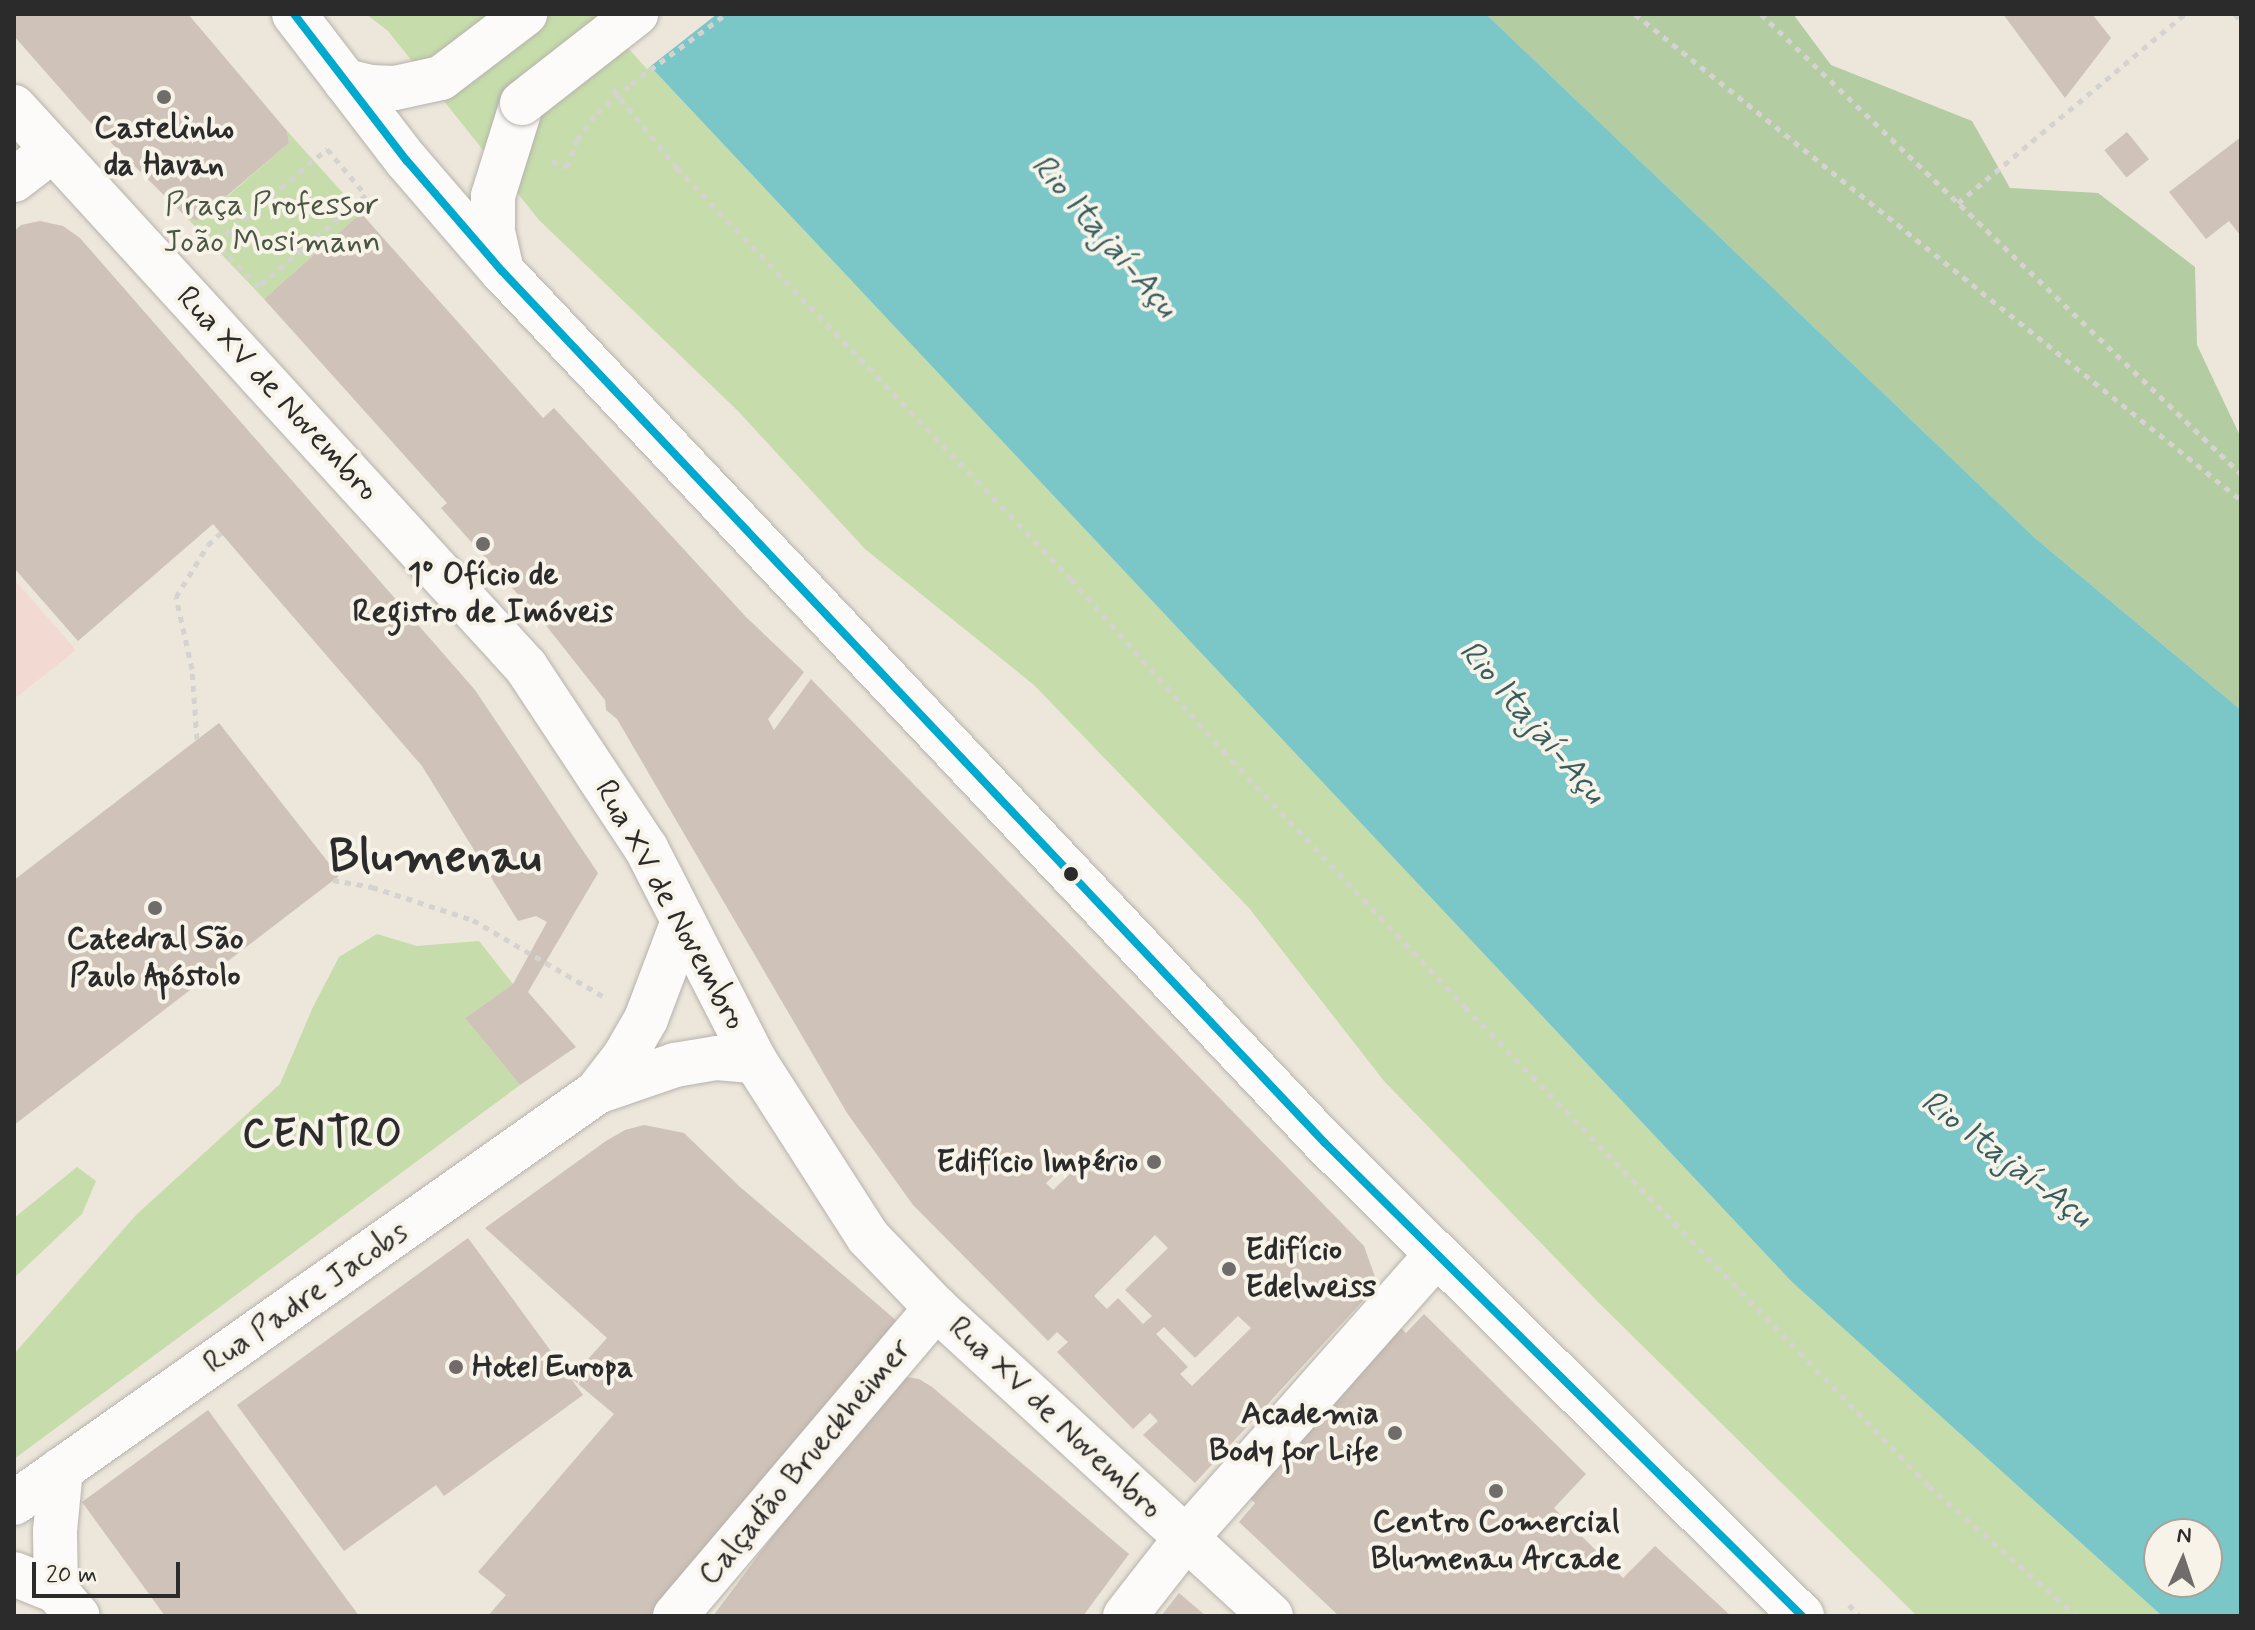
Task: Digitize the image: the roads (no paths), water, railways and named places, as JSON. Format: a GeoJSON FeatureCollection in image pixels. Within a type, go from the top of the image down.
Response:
{"type":"FeatureCollection","features":[{"type":"Feature","properties":{"kind":"street"},"geometry":{"type":"LineString","coordinates":[[294,14],[345,81],[502,271],[1325,1143],[1802,1616]]}},
{"type":"Feature","properties":{"kind":"street"},"geometry":{"type":"LineString","coordinates":[[345,81],[370,87],[420,85],[441,78],[525,14]]}},
{"type":"Feature","properties":{"kind":"street"},"geometry":{"type":"LineString","coordinates":[[502,271],[493,232],[493,196],[522,103],[636,14]]}},
{"type":"Feature","properties":{"kind":"street","name":"Rua XV de Novembro"},"geometry":{"type":"LineString","coordinates":[[14,107],[526,667],[646,848],[755,1061],[868,1237],[936,1308],[1271,1616]]}},
{"type":"Feature","properties":{"kind":"street"},"geometry":{"type":"LineString","coordinates":[[14,180],[53,150]]}},
{"type":"Feature","properties":{"kind":"street","name":"Rua Padre Jacobs"},"geometry":{"type":"LineString","coordinates":[[597,1092],[624,1057],[646,1019],[683,921]]}},
{"type":"Feature","properties":{"kind":"street","name":"Rua Padre Jacobs"},"geometry":{"type":"LineString","coordinates":[[14,1503],[597,1092],[675,1065],[717,1058],[755,1061]]}},
{"type":"Feature","properties":{"kind":"street"},"geometry":{"type":"LineString","coordinates":[[1125,1616],[1186,1538],[1436,1255]]}},
{"type":"Feature","properties":{"kind":"street","name":"Calçadão Brueckheimer"},"geometry":{"type":"LineString","coordinates":[[675,1616],[936,1308]]}},
{"type":"Feature","properties":{"kind":"street"},"geometry":{"type":"LineString","coordinates":[[61,1469],[55,1531],[67,1604]]}},
{"type":"Feature","properties":{"kind":"street"},"geometry":{"type":"LineString","coordinates":[[14,1574],[67,1604]]}},
{"type":"Feature","properties":{"kind":"water","name":"Rio Itajaí-Açu"},"geometry":{"type":"Polygon","coordinates":[[[601,14],[1486,14],[2035,538],[2241,710],[2241,1616],[2162,1616],[1792,1282],[601,14]]]}},
{"type":"Feature","properties":{"kind":"place","name":"Castelinho da Havan"},"geometry":{"type":"Point","coordinates":[164,97]}},
{"type":"Feature","properties":{"kind":"place","name":"1º Ofício de Registro de Imóveis"},"geometry":{"type":"Point","coordinates":[483,544]}},
{"type":"Feature","properties":{"kind":"place","name":"Catedral São Paulo Apóstolo"},"geometry":{"type":"Point","coordinates":[155,908]}},
{"type":"Feature","properties":{"kind":"place","name":"Edifício Império"},"geometry":{"type":"Point","coordinates":[1154,1162]}},
{"type":"Feature","properties":{"kind":"place","name":"Edifício Edelweiss"},"geometry":{"type":"Point","coordinates":[1229,1269]}},
{"type":"Feature","properties":{"kind":"place","name":"Hotel Europa"},"geometry":{"type":"Point","coordinates":[456,1367]}},
{"type":"Feature","properties":{"kind":"place","name":"Academia Body for Life"},"geometry":{"type":"Point","coordinates":[1395,1433]}},
{"type":"Feature","properties":{"kind":"place","name":"Centro Comercial Blumenau Arcade"},"geometry":{"type":"Point","coordinates":[1496,1491]}},
{"type":"Feature","properties":{"kind":"district","name":"Blumenau"},"geometry":{"type":"Point","coordinates":[435,858]}},
{"type":"Feature","properties":{"kind":"district","name":"CENTRO"},"geometry":{"type":"Point","coordinates":[323,1135]}},
{"type":"Feature","properties":{"kind":"park label","name":"Praça Professor João Mosimann"},"geometry":{"type":"Point","coordinates":[272,224]}}]}
